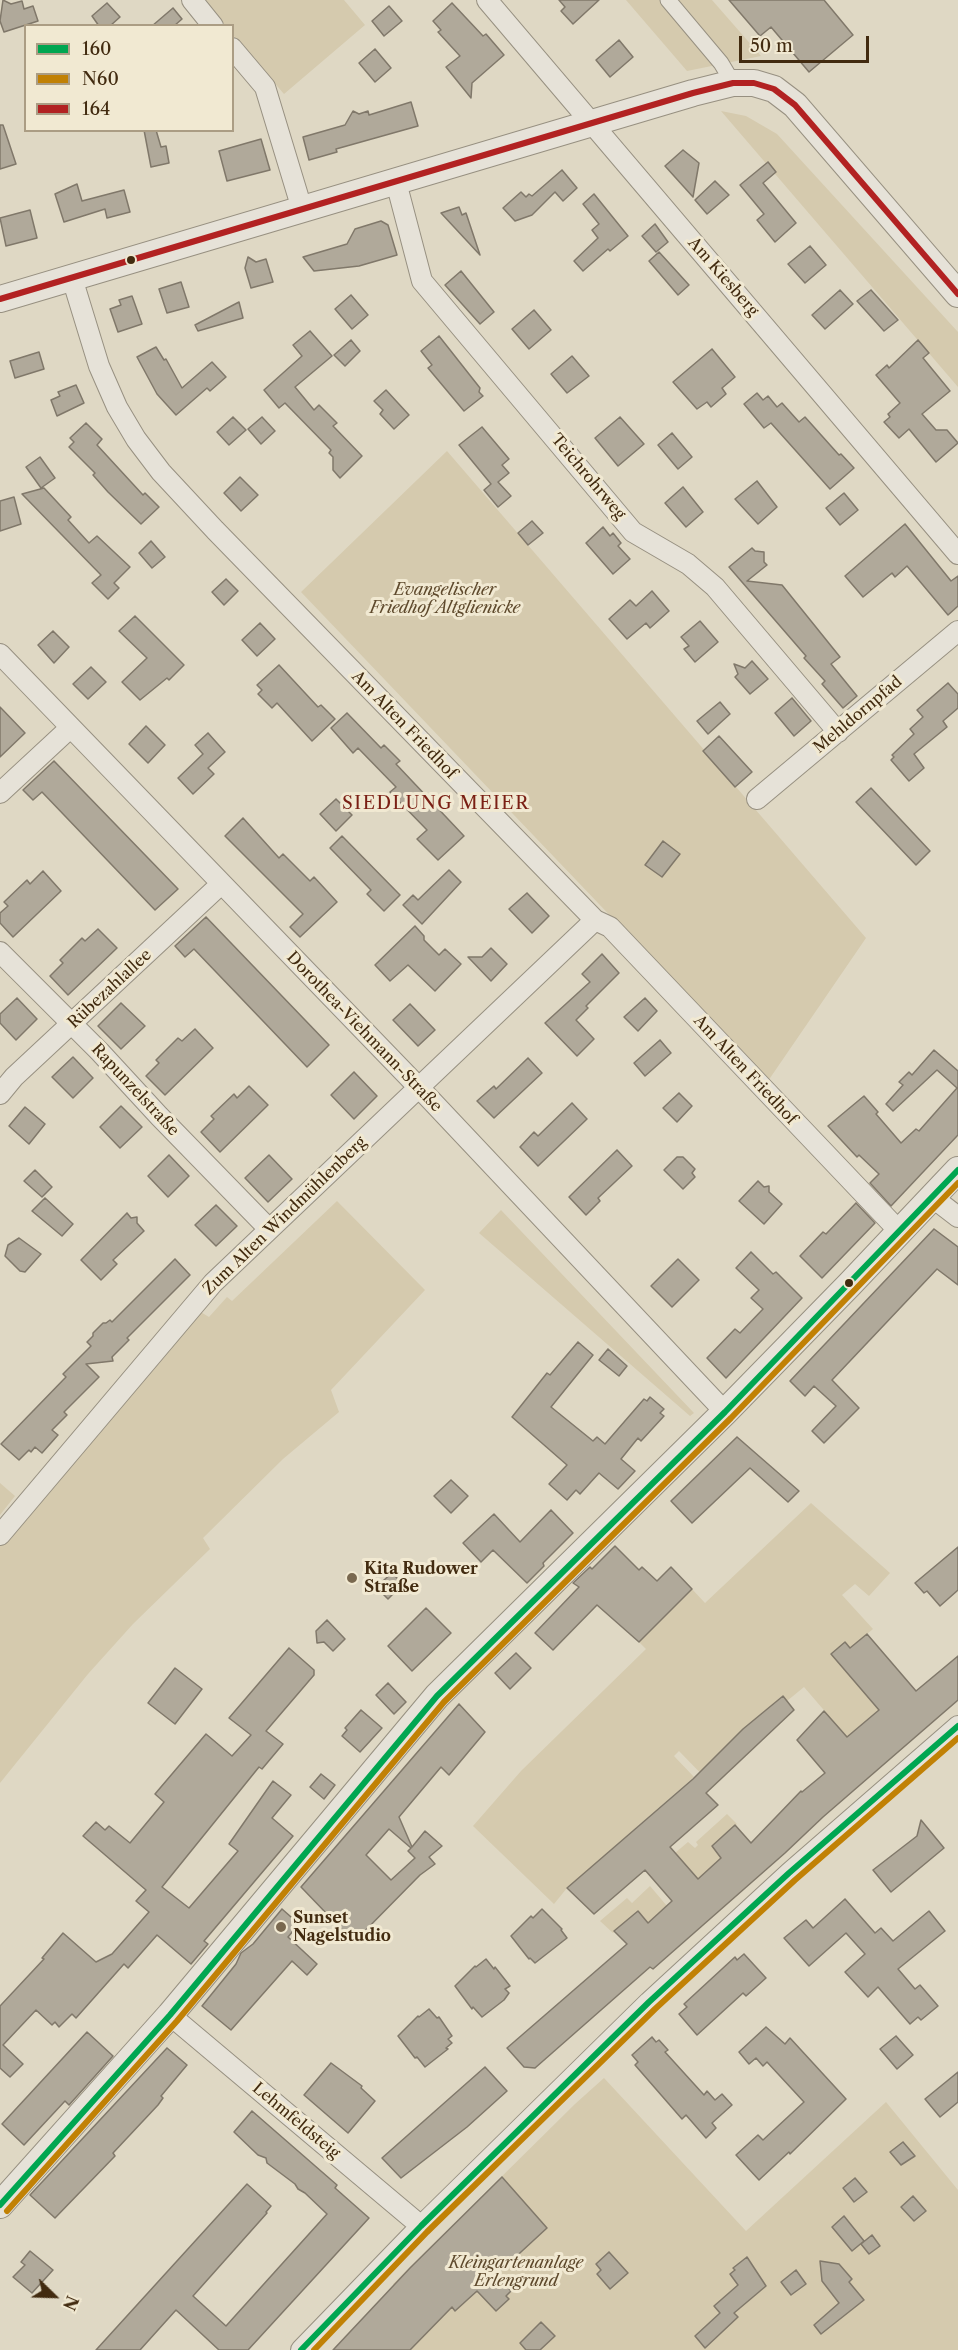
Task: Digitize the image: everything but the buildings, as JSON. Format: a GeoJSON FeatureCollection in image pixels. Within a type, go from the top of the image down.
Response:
{"type":"FeatureCollection","features":[{"type":"Feature","properties":{"kind":"street"},"geometry":{"type":"LineString","coordinates":[[192,0],[211,24]]}},
{"type":"Feature","properties":{"kind":"street","name":"Am Kiesberg"},"geometry":{"type":"LineString","coordinates":[[487,0],[958,554]]}},
{"type":"Feature","properties":{"kind":"street"},"geometry":{"type":"LineString","coordinates":[[668,0],[721,63],[733,83]]}},
{"type":"Feature","properties":{"kind":"street"},"geometry":{"type":"LineString","coordinates":[[234,50],[265,87],[302,209]]}},
{"type":"Feature","properties":{"kind":"street"},"geometry":{"type":"LineString","coordinates":[[0,299],[733,83],[754,83],[774,89],[795,105],[958,294]]}},
{"type":"Feature","properties":{"kind":"street","name":"Teichrohrweg"},"geometry":{"type":"LineString","coordinates":[[396,182],[422,281],[633,532],[688,564],[715,587],[838,732]]}},
{"type":"Feature","properties":{"kind":"street","name":"Am Alten Friedhof"},"geometry":{"type":"LineString","coordinates":[[72,278],[99,366],[117,407],[136,439],[161,472],[231,547],[595,920],[610,927],[900,1232]]}},
{"type":"Feature","properties":{"kind":"street","name":"Mehldornpfad"},"geometry":{"type":"LineString","coordinates":[[758,799],[958,631]]}},
{"type":"Feature","properties":{"kind":"street","name":"Dorothea-Viehmann-Straße"},"geometry":{"type":"LineString","coordinates":[[0,654],[220,885],[420,1089],[725,1412]]}},
{"type":"Feature","properties":{"kind":"street"},"geometry":{"type":"LineString","coordinates":[[0,793],[70,728]]}},
{"type":"Feature","properties":{"kind":"street","name":"Rübezahlallee"},"geometry":{"type":"LineString","coordinates":[[0,1094],[14,1077],[220,885]]}},
{"type":"Feature","properties":{"kind":"street","name":"Zum Alten Windmühlenberg"},"geometry":{"type":"LineString","coordinates":[[0,1534],[191,1308],[269,1229],[420,1089],[595,920]]}},
{"type":"Feature","properties":{"kind":"street","name":"Rapunzelstraße"},"geometry":{"type":"LineString","coordinates":[[0,952],[73,1024],[269,1229]]}},
{"type":"Feature","properties":{"kind":"street"},"geometry":{"type":"LineString","coordinates":[[0,2205],[170,2015],[437,1696],[725,1412],[958,1170]]}},
{"type":"Feature","properties":{"kind":"street"},"geometry":{"type":"LineString","coordinates":[[932,1197],[958,1217]]}},
{"type":"Feature","properties":{"kind":"street"},"geometry":{"type":"LineString","coordinates":[[301,2350],[422,2226],[649,2002],[798,1865],[958,1726]]}},
{"type":"Feature","properties":{"kind":"street","name":"Lehmfeldsteig"},"geometry":{"type":"LineString","coordinates":[[170,2015],[422,2226]]}},
{"type":"Feature","properties":{"kind":"green space"},"geometry":{"type":"Polygon","coordinates":[[[203,0],[344,0],[365,25],[284,94],[234,36],[234,24],[224,24],[203,0]]]}},
{"type":"Feature","properties":{"kind":"green space"},"geometry":{"type":"Polygon","coordinates":[[[626,0],[712,0],[761,56],[687,71],[626,0]]]}},
{"type":"Feature","properties":{"kind":"green space"},"geometry":{"type":"Polygon","coordinates":[[[721,111],[746,116],[777,134],[958,332],[958,387],[721,111]]]}},
{"type":"Feature","properties":{"kind":"green space","name":"Evangelischer Friedhof Altglienicke"},"geometry":{"type":"Polygon","coordinates":[[[447,451],[866,938],[768,1081],[301,592],[447,451]]]}},
{"type":"Feature","properties":{"kind":"green space"},"geometry":{"type":"Polygon","coordinates":[[[337,1201],[425,1290],[331,1390],[339,1412],[283,1459],[203,1538],[210,1549],[133,1624],[88,1674],[0,1783],[0,1540],[199,1311],[209,1317],[227,1297],[232,1301],[337,1201]]]}},
{"type":"Feature","properties":{"kind":"green space"},"geometry":{"type":"Polygon","coordinates":[[[501,1210],[694,1413],[690,1416],[479,1233],[501,1210]]]}},
{"type":"Feature","properties":{"kind":"green space"},"geometry":{"type":"Polygon","coordinates":[[[0,1483],[15,1496],[0,1515],[0,1483]]]}},
{"type":"Feature","properties":{"kind":"green space"},"geometry":{"type":"Polygon","coordinates":[[[811,1503],[890,1573],[869,1596],[855,1584],[842,1595],[873,1629],[850,1648],[845,1643],[832,1654],[879,1710],[847,1737],[804,1687],[787,1701],[782,1696],[739,1733],[708,1764],[713,1786],[679,1751],[674,1756],[694,1777],[567,1888],[554,1904],[473,1826],[521,1771],[646,1649],[639,1642],[692,1589],[705,1603],[811,1503]]]}},
{"type":"Feature","properties":{"kind":"green space"},"geometry":{"type":"Polygon","coordinates":[[[727,1814],[737,1824],[712,1846],[721,1858],[698,1879],[675,1853],[688,1842],[695,1848],[698,1845],[696,1842],[727,1814]]]}},
{"type":"Feature","properties":{"kind":"green space"},"geometry":{"type":"Polygon","coordinates":[[[650,1886],[667,1906],[648,1923],[638,1911],[613,1933],[600,1921],[627,1898],[632,1903],[650,1886]]]}},
{"type":"Feature","properties":{"kind":"green space","name":"Kleingartenanlage Erlengrund"},"geometry":{"type":"Polygon","coordinates":[[[604,2078],[746,2231],[886,2102],[958,2190],[958,2350],[333,2350],[396,2288],[393,2284],[604,2078]]]}},
{"type":"Feature","properties":{"kind":"transit line","name":"164"},"geometry":{"type":"LineString","coordinates":[[0,299],[733,83],[754,83],[774,89],[795,105],[958,294]]}},
{"type":"Feature","properties":{"kind":"transit line","name":"160"},"geometry":{"type":"LineString","coordinates":[[0,2205],[170,2015],[437,1696],[725,1412],[958,1170]]}},
{"type":"Feature","properties":{"kind":"transit line","name":"N60"},"geometry":{"type":"LineString","coordinates":[[7,2211],[177,2021],[444,1702],[731,1418],[958,1183]]}},
{"type":"Feature","properties":{"kind":"transit line","name":"160"},"geometry":{"type":"LineString","coordinates":[[301,2350],[421,2226],[649,2002],[789,1873],[958,1726]]}},
{"type":"Feature","properties":{"kind":"transit line","name":"N60"},"geometry":{"type":"LineString","coordinates":[[314,2350],[427,2232],[655,2009],[795,1880],[958,1738]]}},
{"type":"Feature","properties":{"kind":"place","name":"Kita Rudower Straße"},"geometry":{"type":"Point","coordinates":[352,1578]}},
{"type":"Feature","properties":{"kind":"place","name":"Sunset Nagelstudio"},"geometry":{"type":"Point","coordinates":[281,1927]}},
{"type":"Feature","properties":{"kind":"district","name":"SIEDLUNG MEIER"},"geometry":{"type":"Point","coordinates":[436,804]}}]}
